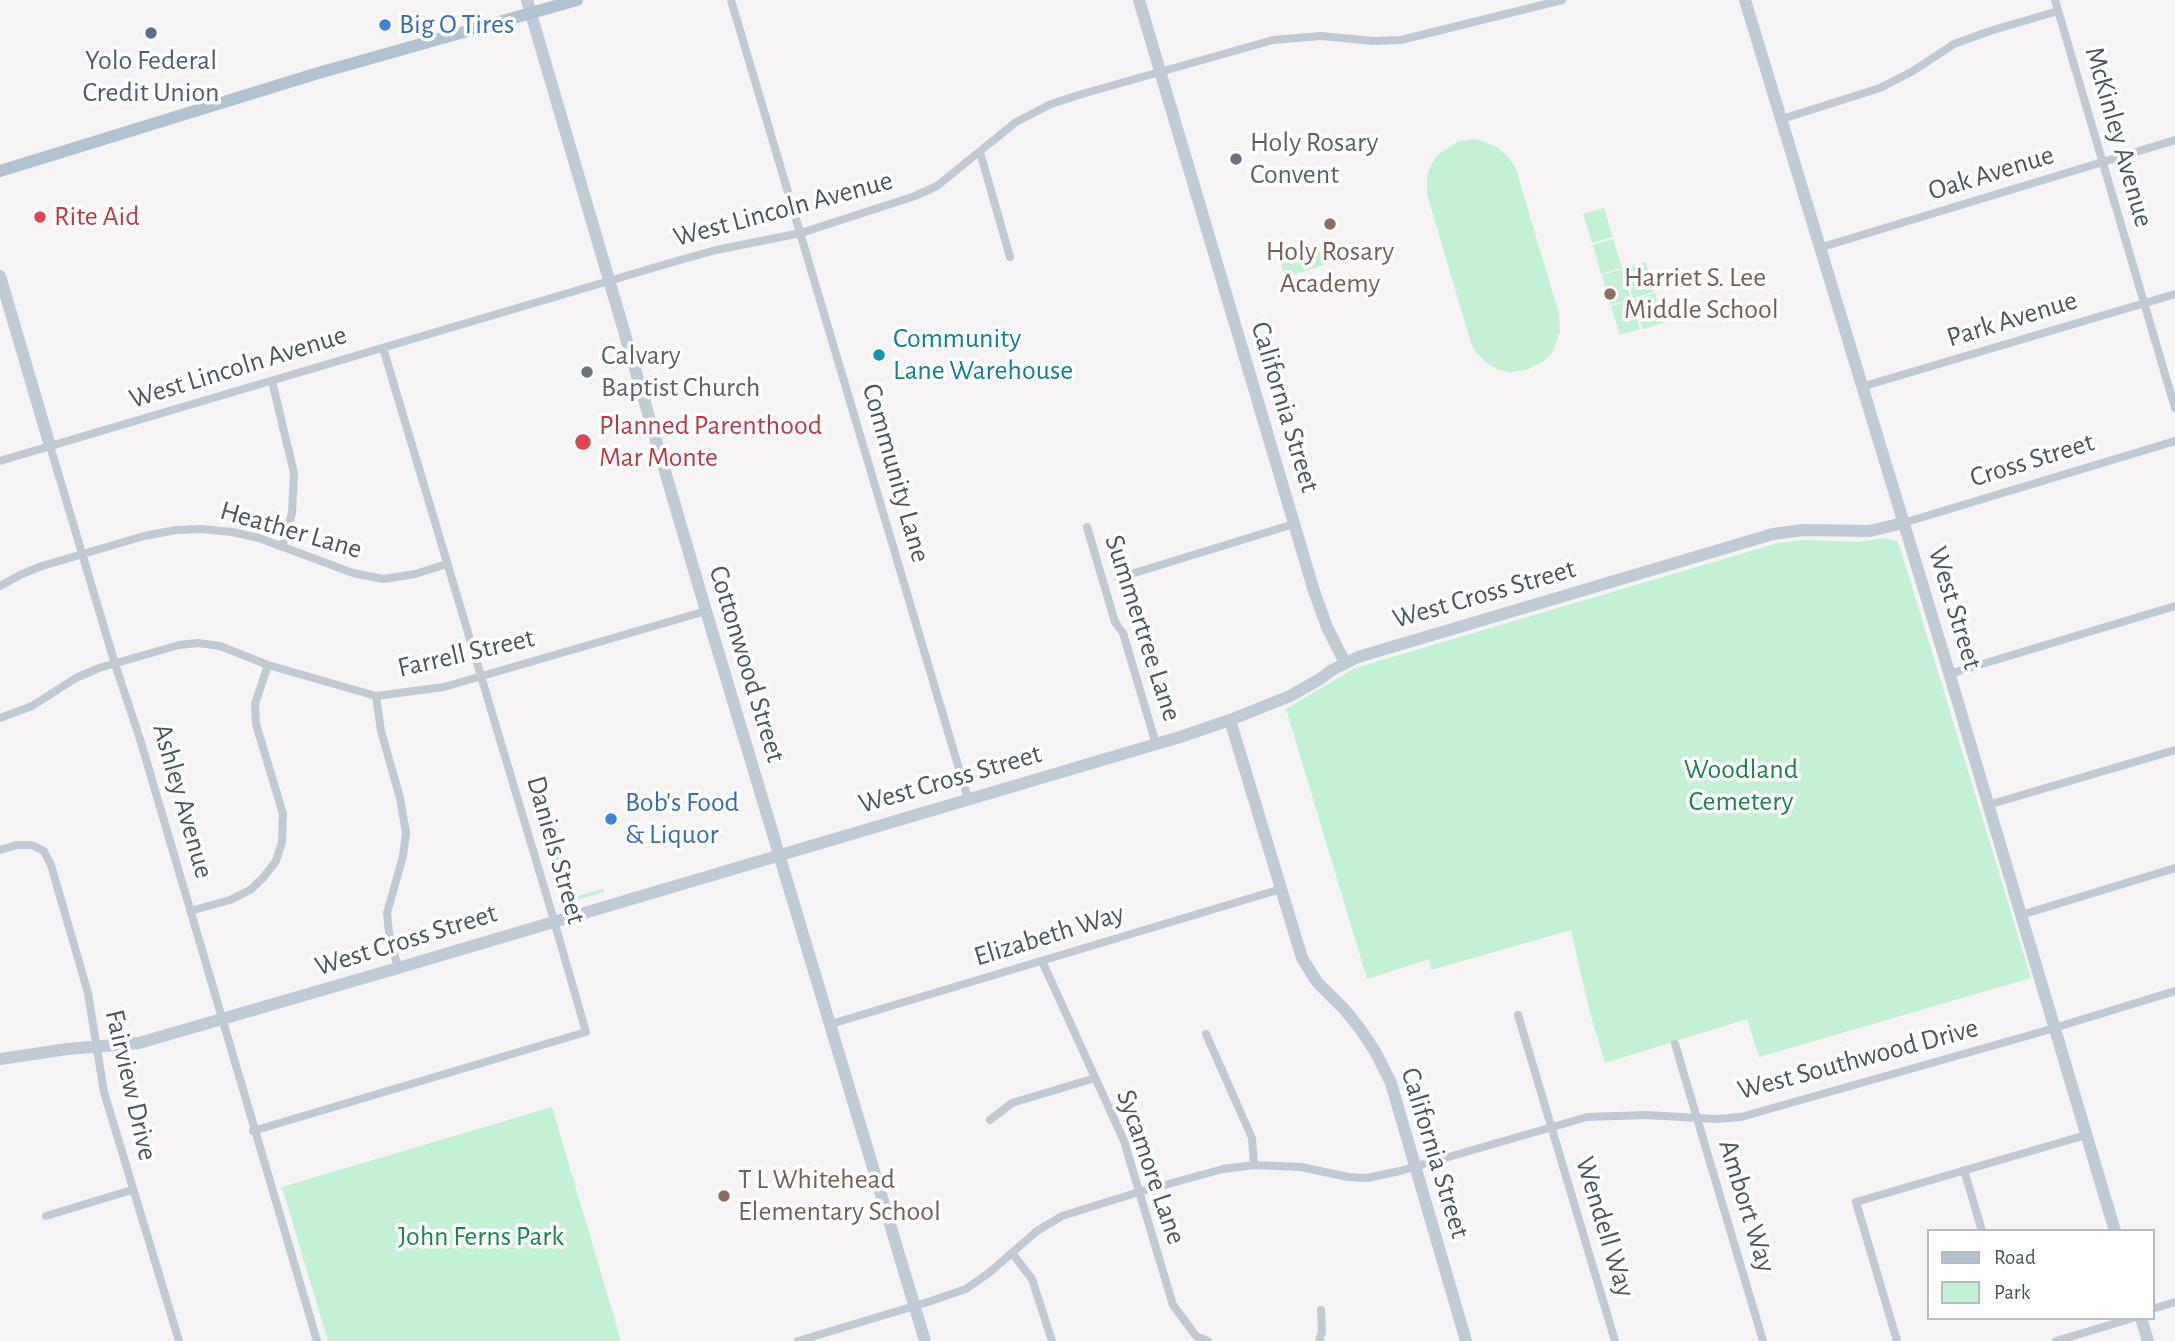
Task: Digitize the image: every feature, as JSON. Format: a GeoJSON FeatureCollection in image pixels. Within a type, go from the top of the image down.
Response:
{"type":"FeatureCollection","features":[{"type":"Feature","properties":{"kind":"main road"},"geometry":{"type":"LineString","coordinates":[[0,171],[315,74],[576,0]]}},
{"type":"Feature","properties":{"kind":"street","name":"Cottonwood Street"},"geometry":{"type":"LineString","coordinates":[[527,0],[706,611],[925,1341]]}},
{"type":"Feature","properties":{"kind":"street","name":"Community Lane"},"geometry":{"type":"LineString","coordinates":[[731,0],[968,799]]}},
{"type":"Feature","properties":{"kind":"street","name":"California Street"},"geometry":{"type":"LineString","coordinates":[[1139,0],[1321,611],[1345,663]]}},
{"type":"Feature","properties":{"kind":"street","name":"West Lincoln Avenue"},"geometry":{"type":"LineString","coordinates":[[0,461],[716,250],[801,233],[915,196],[937,186],[1016,122],[1051,104],[1286,38],[1321,36],[1389,41],[1415,38],[1562,0]]}},
{"type":"Feature","properties":{"kind":"street","name":"West Street"},"geometry":{"type":"LineString","coordinates":[[1745,0],[2114,1229]]}},
{"type":"Feature","properties":{"kind":"street","name":"McKinley Avenue"},"geometry":{"type":"LineString","coordinates":[[2055,0],[2175,408]]}},
{"type":"Feature","properties":{"kind":"street"},"geometry":{"type":"LineString","coordinates":[[1782,119],[1880,88],[1895,82],[1954,44],[2058,10]]}},
{"type":"Feature","properties":{"kind":"street","name":"Oak Avenue"},"geometry":{"type":"LineString","coordinates":[[1819,248],[2175,140]]}},
{"type":"Feature","properties":{"kind":"street"},"geometry":{"type":"LineString","coordinates":[[980,152],[1010,257]]}},
{"type":"Feature","properties":{"kind":"street","name":"Ashley Avenue"},"geometry":{"type":"LineString","coordinates":[[0,276],[317,1341]]}},
{"type":"Feature","properties":{"kind":"street","name":"Park Avenue"},"geometry":{"type":"LineString","coordinates":[[1861,387],[2175,294]]}},
{"type":"Feature","properties":{"kind":"street","name":"Daniels Street"},"geometry":{"type":"LineString","coordinates":[[253,1131],[586,1032],[383,348]]}},
{"type":"Feature","properties":{"kind":"street"},"geometry":{"type":"LineString","coordinates":[[272,381],[294,473],[292,513],[282,547]]}},
{"type":"Feature","properties":{"kind":"street","name":"Cross Street"},"geometry":{"type":"LineString","coordinates":[[1903,523],[2175,441]]}},
{"type":"Feature","properties":{"kind":"street","name":"West Cross Street"},"geometry":{"type":"LineString","coordinates":[[0,1059],[66,1049],[139,1043],[1156,744],[1230,720],[1298,691],[1358,657],[1773,534],[1803,530],[1870,531],[1903,523]]}},
{"type":"Feature","properties":{"kind":"street"},"geometry":{"type":"LineString","coordinates":[[1118,578],[1294,524]]}},
{"type":"Feature","properties":{"kind":"street","name":"Summertree Lane"},"geometry":{"type":"LineString","coordinates":[[1087,527],[1115,622],[1123,633],[1156,744]]}},
{"type":"Feature","properties":{"kind":"street","name":"Heather Lane"},"geometry":{"type":"LineString","coordinates":[[0,586],[22,574],[144,536],[202,528],[232,532],[352,573],[383,579],[415,574],[447,564]]}},
{"type":"Feature","properties":{"kind":"street"},"geometry":{"type":"LineString","coordinates":[[1949,674],[2175,606]]}},
{"type":"Feature","properties":{"kind":"street","name":"Farrell Street"},"geometry":{"type":"LineString","coordinates":[[0,718],[32,706],[76,678],[179,645],[198,643],[220,646],[268,665],[376,696],[444,687],[706,611]]}},
{"type":"Feature","properties":{"kind":"street"},"geometry":{"type":"LineString","coordinates":[[190,911],[230,900],[250,890],[276,862],[284,828],[283,814],[256,724],[255,704],[268,665]]}},
{"type":"Feature","properties":{"kind":"street"},"geometry":{"type":"LineString","coordinates":[[376,696],[381,731],[400,798],[406,833],[403,856],[387,913],[398,968]]}},
{"type":"Feature","properties":{"kind":"street","name":"California Street"},"geometry":{"type":"LineString","coordinates":[[1230,720],[1306,966],[1317,982],[1354,1020],[1384,1068],[1416,1166],[1466,1341]]}},
{"type":"Feature","properties":{"kind":"street"},"geometry":{"type":"LineString","coordinates":[[1989,805],[2175,750]]}},
{"type":"Feature","properties":{"kind":"street","name":"Fairview Drive"},"geometry":{"type":"LineString","coordinates":[[0,850],[18,845],[32,845],[44,852],[51,865],[88,993],[104,1092],[179,1341]]}},
{"type":"Feature","properties":{"kind":"street"},"geometry":{"type":"LineString","coordinates":[[2021,915],[2175,869]]}},
{"type":"Feature","properties":{"kind":"street","name":"Elizabeth Way"},"geometry":{"type":"LineString","coordinates":[[831,1024],[1281,889]]}},
{"type":"Feature","properties":{"kind":"street","name":"Sycamore Lane"},"geometry":{"type":"LineString","coordinates":[[1042,961],[1115,1119],[1173,1305],[1196,1336],[1208,1341]]}},
{"type":"Feature","properties":{"kind":"street","name":"West Southwood Drive"},"geometry":{"type":"LineString","coordinates":[[798,1341],[817,1338],[965,1289],[990,1272],[1043,1227],[1062,1216],[1223,1169],[1254,1165],[1301,1167],[1348,1177],[1367,1178],[1587,1117],[1741,1117],[2175,991]]}},
{"type":"Feature","properties":{"kind":"street","name":"Wendell Way"},"geometry":{"type":"LineString","coordinates":[[1518,1015],[1615,1341]]}},
{"type":"Feature","properties":{"kind":"street"},"geometry":{"type":"LineString","coordinates":[[1206,1034],[1252,1138],[1254,1165]]}},
{"type":"Feature","properties":{"kind":"street","name":"Ambort Way"},"geometry":{"type":"LineString","coordinates":[[1675,1044],[1763,1341]]}},
{"type":"Feature","properties":{"kind":"street"},"geometry":{"type":"LineString","coordinates":[[990,1120],[1012,1103],[1095,1078]]}},
{"type":"Feature","properties":{"kind":"street"},"geometry":{"type":"LineString","coordinates":[[1897,1341],[1856,1202],[2086,1135]]}},
{"type":"Feature","properties":{"kind":"street"},"geometry":{"type":"LineString","coordinates":[[1964,1170],[1981,1229]]}},
{"type":"Feature","properties":{"kind":"street"},"geometry":{"type":"LineString","coordinates":[[46,1216],[132,1190]]}},
{"type":"Feature","properties":{"kind":"street"},"geometry":{"type":"LineString","coordinates":[[1012,1253],[1032,1279],[1052,1341]]}},
{"type":"Feature","properties":{"kind":"street"},"geometry":{"type":"LineString","coordinates":[[2154,1309],[2175,1302]]}},
{"type":"Feature","properties":{"kind":"street"},"geometry":{"type":"LineString","coordinates":[[1319,1341],[1322,1332],[1321,1311]]}},
{"type":"Feature","properties":{"kind":"street"},"geometry":{"type":"LineString","coordinates":[[2056,1341],[2126,1320]]}},
{"type":"Feature","properties":{"kind":"street"},"geometry":{"type":"LineString","coordinates":[[2142,1320],[2148,1341]]}},
{"type":"Feature","properties":{"kind":"green space"},"geometry":{"type":"Polygon","coordinates":[[[1476,139],[1497,147],[1516,169],[1559,314],[1560,332],[1552,353],[1544,361],[1526,370],[1508,372],[1497,369],[1475,351],[1427,194],[1427,175],[1439,154],[1459,141],[1476,139]]]}},
{"type":"Feature","properties":{"kind":"green space"},"geometry":{"type":"Polygon","coordinates":[[[1604,208],[1613,237],[1592,243],[1583,214],[1604,208]]]}},
{"type":"Feature","properties":{"kind":"green space"},"geometry":{"type":"Polygon","coordinates":[[[1613,239],[1622,268],[1601,274],[1593,245],[1613,239]]]}},
{"type":"Feature","properties":{"kind":"green space"},"geometry":{"type":"Polygon","coordinates":[[[1317,244],[1324,265],[1285,277],[1279,255],[1317,244]]]}},
{"type":"Feature","properties":{"kind":"green space"},"geometry":{"type":"Polygon","coordinates":[[[1646,262],[1654,292],[1633,298],[1625,268],[1646,262]]]}},
{"type":"Feature","properties":{"kind":"green space"},"geometry":{"type":"Polygon","coordinates":[[[1622,269],[1631,299],[1610,305],[1602,275],[1622,269]]]}},
{"type":"Feature","properties":{"kind":"green space"},"geometry":{"type":"Polygon","coordinates":[[[1655,293],[1663,323],[1643,329],[1634,299],[1655,293]]]}},
{"type":"Feature","properties":{"kind":"green space"},"geometry":{"type":"Polygon","coordinates":[[[1632,300],[1640,329],[1620,335],[1611,306],[1632,300]]]}},
{"type":"Feature","properties":{"kind":"green space","name":"Woodland Cemetery"},"geometry":{"type":"Polygon","coordinates":[[[1885,538],[1896,541],[1900,547],[2031,978],[1759,1057],[1747,1019],[1605,1063],[1590,1013],[1571,930],[1431,970],[1429,959],[1367,979],[1286,709],[1355,668],[1778,543],[1803,540],[1858,542],[1885,538]]]}},
{"type":"Feature","properties":{"kind":"green space"},"geometry":{"type":"Polygon","coordinates":[[[558,854],[571,898],[603,889],[604,892],[571,902],[565,901],[550,857],[558,854]]]}},
{"type":"Feature","properties":{"kind":"green space","name":"John Ferns Park"},"geometry":{"type":"Polygon","coordinates":[[[552,1107],[621,1341],[328,1341],[282,1187],[552,1107]]]}},
{"type":"Feature","properties":{"kind":"place","name":"Big O Tires"},"geometry":{"type":"Point","coordinates":[385,25]}},
{"type":"Feature","properties":{"kind":"place","name":"Yolo Federal Credit Union"},"geometry":{"type":"Point","coordinates":[151,33]}},
{"type":"Feature","properties":{"kind":"place","name":"Holy Rosary Convent"},"geometry":{"type":"Point","coordinates":[1236,159]}},
{"type":"Feature","properties":{"kind":"place","name":"Rite Aid"},"geometry":{"type":"Point","coordinates":[40,217]}},
{"type":"Feature","properties":{"kind":"place","name":"Holy Rosary Academy"},"geometry":{"type":"Point","coordinates":[1330,224]}},
{"type":"Feature","properties":{"kind":"place","name":"Harriet S. Lee Middle School"},"geometry":{"type":"Point","coordinates":[1610,294]}},
{"type":"Feature","properties":{"kind":"place","name":"Community Lane Warehouse"},"geometry":{"type":"Point","coordinates":[879,355]}},
{"type":"Feature","properties":{"kind":"place","name":"Calvary Baptist Church"},"geometry":{"type":"Point","coordinates":[587,372]}},
{"type":"Feature","properties":{"kind":"place","name":"Planned Parenthood Mar Monte"},"geometry":{"type":"Point","coordinates":[583,442]}},
{"type":"Feature","properties":{"kind":"place","name":"Bob's Food & Liquor"},"geometry":{"type":"Point","coordinates":[611,819]}},
{"type":"Feature","properties":{"kind":"place","name":"T L Whitehead Elementary School"},"geometry":{"type":"Point","coordinates":[724,1196]}}]}
